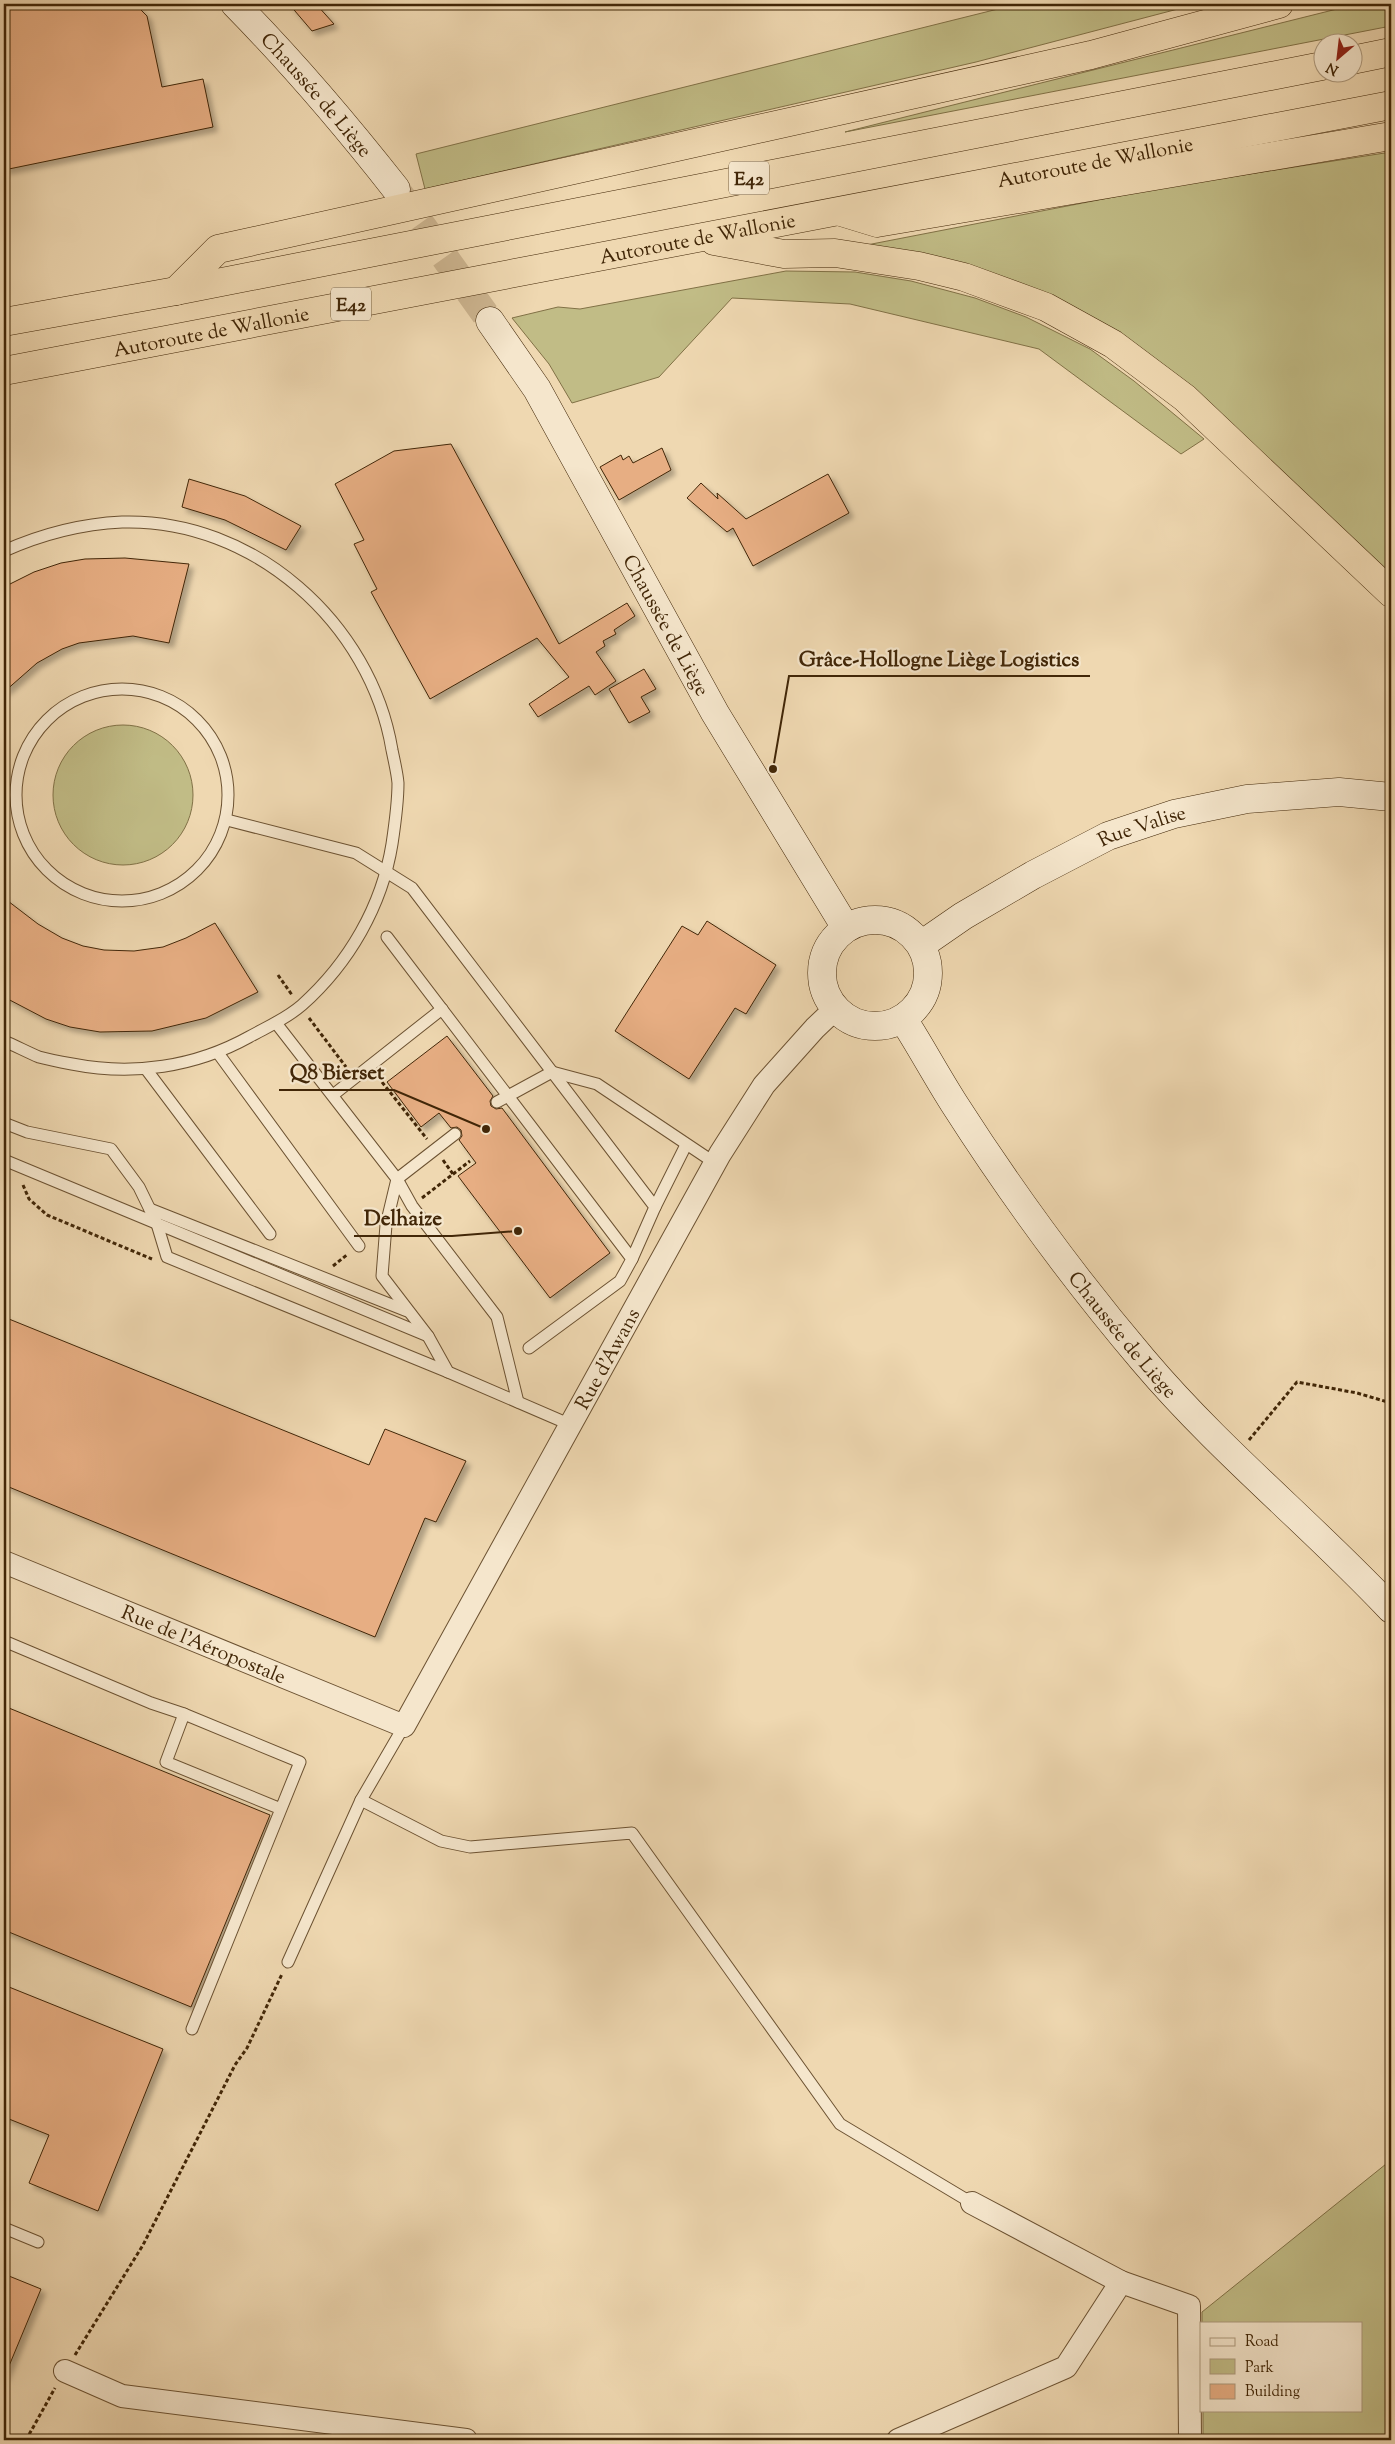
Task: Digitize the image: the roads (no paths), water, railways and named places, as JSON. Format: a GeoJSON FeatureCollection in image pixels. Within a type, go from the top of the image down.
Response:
{"type":"FeatureCollection","features":[{"type":"Feature","properties":{"kind":"highway"},"geometry":{"type":"LineString","coordinates":[[176,291],[218,249],[1081,57],[1279,4]]}},
{"type":"Feature","properties":{"kind":"highway"},"geometry":{"type":"LineString","coordinates":[[1362,58],[1391,52]]}},
{"type":"Feature","properties":{"kind":"highway","name":"E42"},"geometry":{"type":"LineString","coordinates":[[4,322],[176,291],[1312,68]]}},
{"type":"Feature","properties":{"kind":"highway","name":"Autoroute de Wallonie"},"geometry":{"type":"LineString","coordinates":[[4,370],[1391,105]]}},
{"type":"Feature","properties":{"kind":"highway"},"geometry":{"type":"LineString","coordinates":[[837,211],[877,223],[1391,136]]}},
{"type":"Feature","properties":{"kind":"highway"},"geometry":{"type":"LineString","coordinates":[[699,238],[784,254],[835,253],[920,266],[964,277],[1046,307],[1113,344],[1185,398],[1391,593]]}},
{"type":"Feature","properties":{"kind":"main road","name":"Chaussée de Liège"},"geometry":{"type":"LineString","coordinates":[[235,4],[282,51],[332,108],[396,189]]}},
{"type":"Feature","properties":{"kind":"main road","name":"Chaussée de Liège"},"geometry":{"type":"LineString","coordinates":[[490,321],[537,389],[715,712],[846,928]]}},
{"type":"Feature","properties":{"kind":"main road","name":"Rue Valise"},"geometry":{"type":"LineString","coordinates":[[921,945],[970,911],[1100,840],[1174,814],[1256,798],[1339,792],[1391,797]]}},
{"type":"Feature","properties":{"kind":"main road"},"geometry":{"type":"LineString","coordinates":[[879,920],[896,923],[910,932],[921,945],[928,965],[928,986],[919,1005],[903,1019],[886,1026],[867,1026],[850,1020],[835,1009],[825,993],[822,975],[824,957],[833,940],[846,928],[862,921],[879,920]]}},
{"type":"Feature","properties":{"kind":"main road","name":"Chaussée de Liège"},"geometry":{"type":"LineString","coordinates":[[903,1019],[955,1105],[1020,1201],[1076,1278],[1143,1361],[1234,1458],[1352,1568],[1391,1609]]}},
{"type":"Feature","properties":{"kind":"street","name":"Rue d'Awans"},"geometry":{"type":"LineString","coordinates":[[404,1726],[715,1163],[764,1085],[815,1028],[835,1009]]}},
{"type":"Feature","properties":{"kind":"street","name":"Rue de l'Aéropostale"},"geometry":{"type":"LineString","coordinates":[[4,1562],[404,1726]]}},
{"type":"Feature","properties":{"kind":"street"},"geometry":{"type":"LineString","coordinates":[[972,2203],[1121,2282],[1190,2306],[1190,2440]]}},
{"type":"Feature","properties":{"kind":"street"},"geometry":{"type":"LineString","coordinates":[[898,2440],[1066,2367],[1121,2282]]}},
{"type":"Feature","properties":{"kind":"street"},"geometry":{"type":"LineString","coordinates":[[65,2371],[122,2396],[466,2440]]}},
{"type":"Feature","properties":{"kind":"lane"},"geometry":{"type":"LineString","coordinates":[[4,550],[35,537],[80,526],[125,522],[172,527],[214,538],[249,554],[295,582],[329,615],[356,653],[378,693],[390,739],[398,782],[395,827],[387,873],[373,910],[354,946],[301,1006],[276,1023],[218,1054],[179,1064],[132,1070],[85,1066],[42,1058],[4,1041]]}},
{"type":"Feature","properties":{"kind":"lane"},"geometry":{"type":"LineString","coordinates":[[111,689],[145,691],[177,703],[205,727],[223,759],[229,796],[227,820],[223,832],[205,864],[177,888],[142,901],[106,901],[71,889],[44,869],[25,840],[16,808],[17,774],[29,742],[50,716],[79,697],[111,689]]}},
{"type":"Feature","properties":{"kind":"lane"},"geometry":{"type":"LineString","coordinates":[[227,820],[356,853],[412,888],[655,1207]]}},
{"type":"Feature","properties":{"kind":"lane"},"geometry":{"type":"LineString","coordinates":[[387,937],[632,1259]]}},
{"type":"Feature","properties":{"kind":"lane"},"geometry":{"type":"LineString","coordinates":[[333,1095],[442,1009]]}},
{"type":"Feature","properties":{"kind":"lane"},"geometry":{"type":"LineString","coordinates":[[276,1023],[398,1180],[412,1206],[497,1317],[518,1402]]}},
{"type":"Feature","properties":{"kind":"lane"},"geometry":{"type":"LineString","coordinates":[[218,1054],[359,1246]]}},
{"type":"Feature","properties":{"kind":"lane"},"geometry":{"type":"LineString","coordinates":[[146,1069],[270,1234]]}},
{"type":"Feature","properties":{"kind":"lane"},"geometry":{"type":"LineString","coordinates":[[497,1102],[552,1072],[597,1084],[715,1163]]}},
{"type":"Feature","properties":{"kind":"lane"},"geometry":{"type":"LineString","coordinates":[[4,1123],[28,1132],[111,1149],[139,1187],[157,1224],[167,1257],[571,1424]]}},
{"type":"Feature","properties":{"kind":"lane"},"geometry":{"type":"LineString","coordinates":[[448,1372],[428,1336],[382,1276],[386,1225],[398,1180],[455,1134]]}},
{"type":"Feature","properties":{"kind":"lane"},"geometry":{"type":"LineString","coordinates":[[529,1348],[620,1281],[686,1144]]}},
{"type":"Feature","properties":{"kind":"lane"},"geometry":{"type":"LineString","coordinates":[[4,1160],[428,1336]]}},
{"type":"Feature","properties":{"kind":"lane"},"geometry":{"type":"LineString","coordinates":[[150,1209],[409,1312]]}},
{"type":"Feature","properties":{"kind":"lane"},"geometry":{"type":"LineString","coordinates":[[4,1640],[151,1703],[184,1714],[300,1762],[192,2029]]}},
{"type":"Feature","properties":{"kind":"lane"},"geometry":{"type":"LineString","coordinates":[[184,1714],[166,1762],[281,1808]]}},
{"type":"Feature","properties":{"kind":"lane"},"geometry":{"type":"LineString","coordinates":[[288,1962],[361,1800],[404,1726]]}},
{"type":"Feature","properties":{"kind":"lane"},"geometry":{"type":"LineString","coordinates":[[361,1800],[441,1841],[470,1847],[632,1833],[840,2124],[972,2203]]}},
{"type":"Feature","properties":{"kind":"lane"},"geometry":{"type":"LineString","coordinates":[[4,2228],[38,2242]]}},
{"type":"Feature","properties":{"kind":"tunnel"},"geometry":{"type":"LineString","coordinates":[[396,189],[490,321]]}},
{"type":"Feature","properties":{"kind":"place","name":"Grâce-Hollogne Liège Logistics"},"geometry":{"type":"Point","coordinates":[773,769]}},
{"type":"Feature","properties":{"kind":"place","name":"Q8 Bierset"},"geometry":{"type":"Point","coordinates":[486,1129]}},
{"type":"Feature","properties":{"kind":"place","name":"Delhaize"},"geometry":{"type":"Point","coordinates":[518,1231]}}]}
